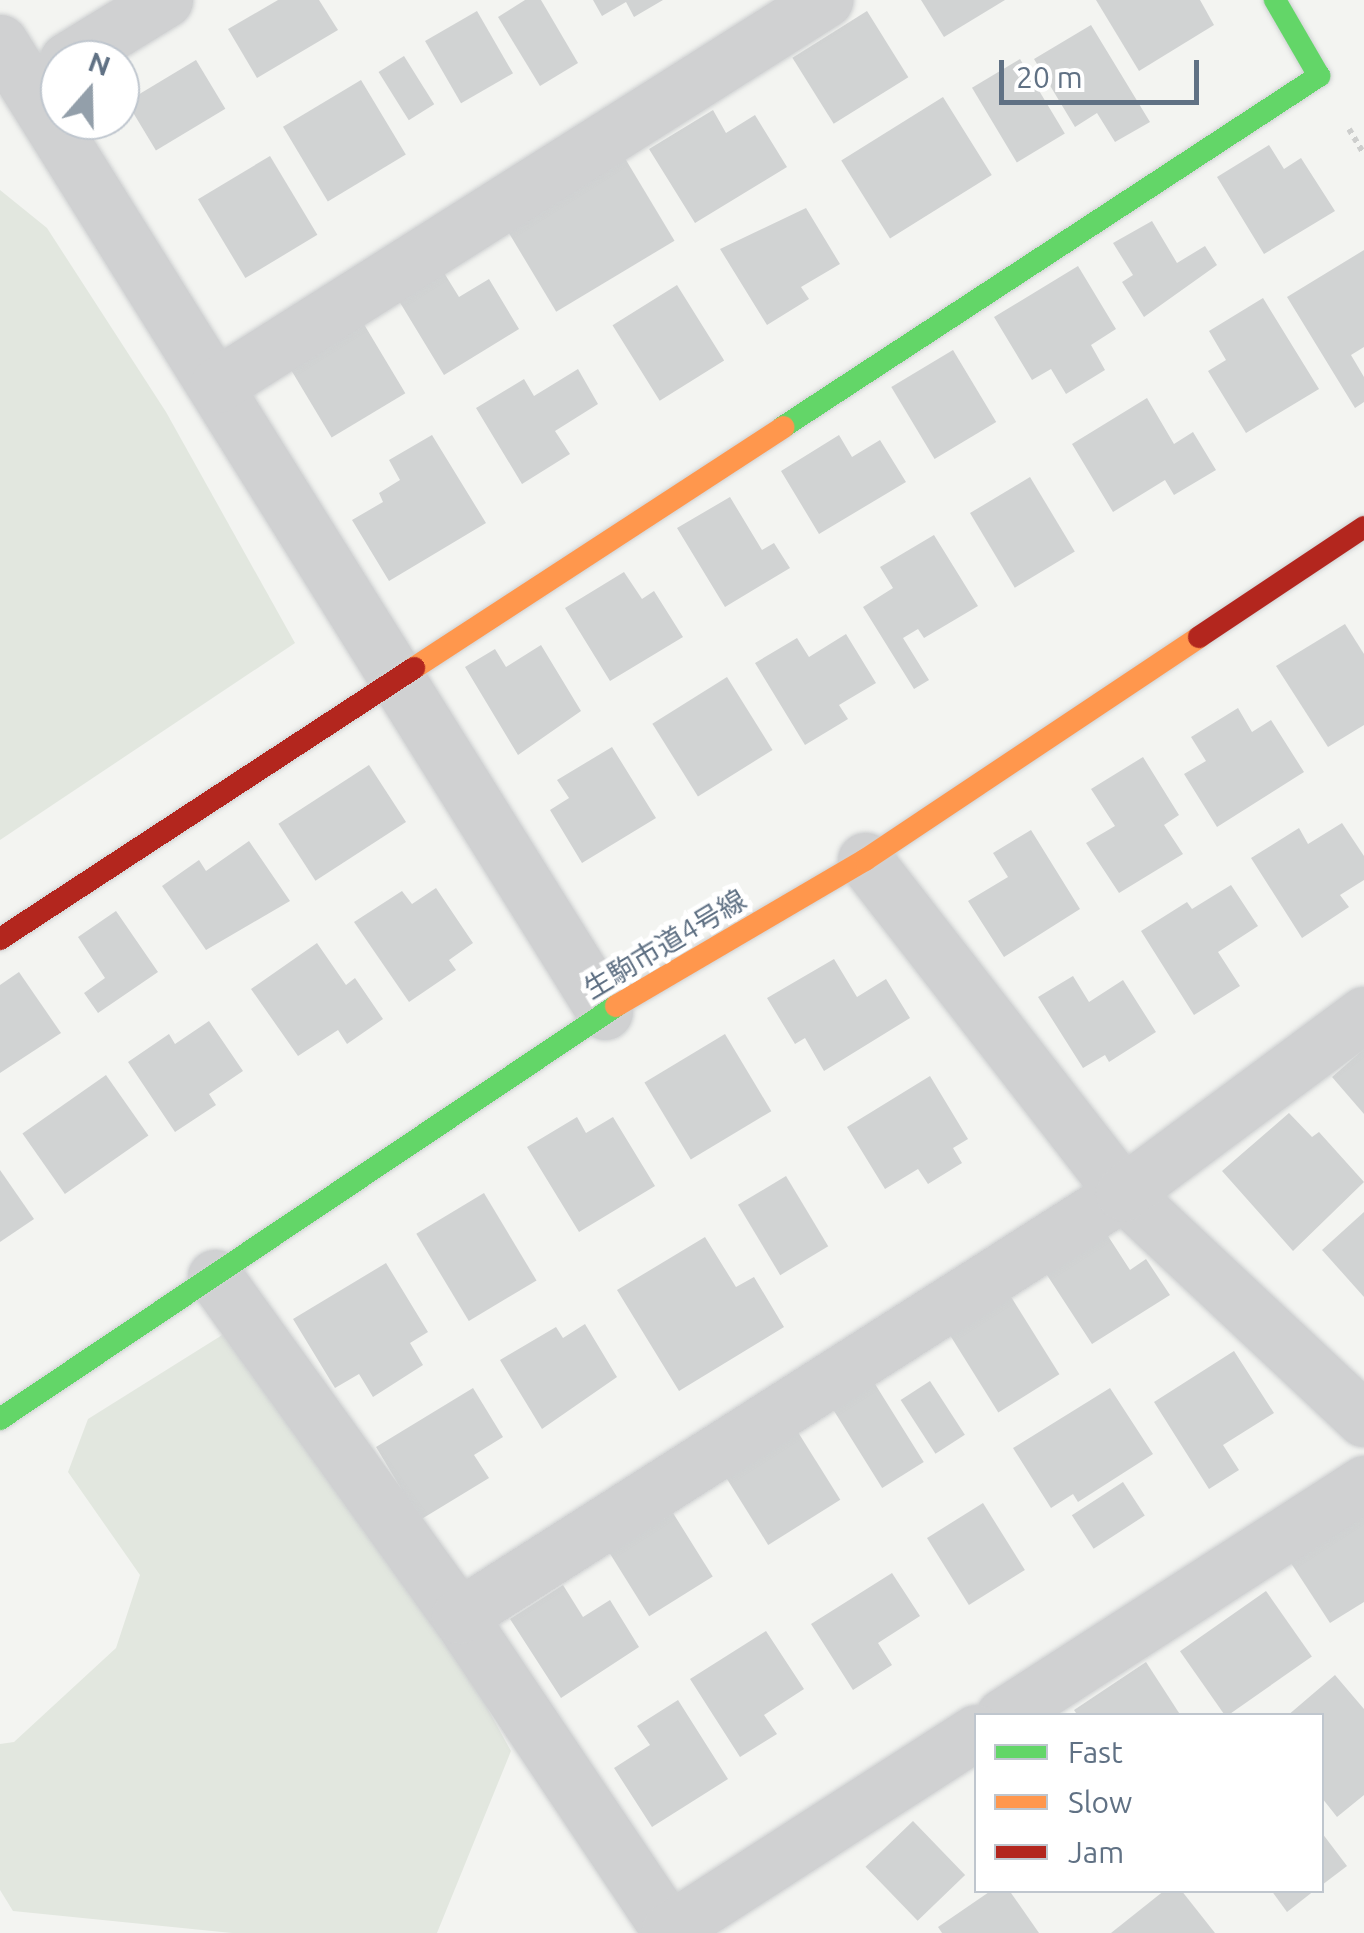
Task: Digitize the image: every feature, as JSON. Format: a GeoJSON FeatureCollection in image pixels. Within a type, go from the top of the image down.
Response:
{"type":"FeatureCollection","features":[{"type":"Feature","properties":{"kind":"street"},"geometry":{"type":"LineString","coordinates":[[164,0],[31,65],[217,385],[605,1012]]}},
{"type":"Feature","properties":{"kind":"street"},"geometry":{"type":"LineString","coordinates":[[217,385],[825,0]]}},
{"type":"Feature","properties":{"kind":"street"},"geometry":{"type":"LineString","coordinates":[[0,940],[1319,76],[1275,0]]}},
{"type":"Feature","properties":{"kind":"street","name":"生駒市道4号線"},"geometry":{"type":"LineString","coordinates":[[0,1419],[605,1012],[866,860],[1364,526]]}},
{"type":"Feature","properties":{"kind":"street"},"geometry":{"type":"LineString","coordinates":[[866,860],[1123,1192],[1364,1419]]}},
{"type":"Feature","properties":{"kind":"street"},"geometry":{"type":"LineString","coordinates":[[459,1616],[1123,1192],[1364,1014]]}},
{"type":"Feature","properties":{"kind":"street"},"geometry":{"type":"LineString","coordinates":[[216,1277],[678,1931],[974,1733]]}},
{"type":"Feature","properties":{"kind":"street"},"geometry":{"type":"LineString","coordinates":[[1008,1713],[1364,1484]]}},
{"type":"Feature","properties":{"kind":"shaded area"},"geometry":{"type":"Polygon","coordinates":[[[0,190],[47,228],[166,412],[295,643],[0,840],[0,190]]]}},
{"type":"Feature","properties":{"kind":"shaded area"},"geometry":{"type":"Polygon","coordinates":[[[227,1332],[437,1617],[511,1751],[437,1933],[232,1933],[13,1911],[0,1890],[0,1744],[14,1742],[116,1648],[140,1575],[68,1472],[88,1419],[227,1332]]]}},
{"type":"Feature","properties":{"kind":"building"},"geometry":{"type":"Polygon","coordinates":[[[278,0],[319,0],[338,30],[257,78],[228,29],[278,0]]]}},
{"type":"Feature","properties":{"kind":"building"},"geometry":{"type":"Polygon","coordinates":[[[525,0],[541,0],[578,63],[540,86],[498,17],[525,0]]]}},
{"type":"Feature","properties":{"kind":"building"},"geometry":{"type":"Polygon","coordinates":[[[593,0],[663,0],[634,17],[626,2],[602,16],[593,0]]]}},
{"type":"Feature","properties":{"kind":"building"},"geometry":{"type":"Polygon","coordinates":[[[921,0],[1005,0],[944,37],[921,0]]]}},
{"type":"Feature","properties":{"kind":"building"},"geometry":{"type":"Polygon","coordinates":[[[1096,0],[1200,0],[1214,25],[1139,71],[1096,0]]]}},
{"type":"Feature","properties":{"kind":"building"},"geometry":{"type":"Polygon","coordinates":[[[477,11],[513,73],[461,103],[425,41],[477,11]]]}},
{"type":"Feature","properties":{"kind":"building"},"geometry":{"type":"Polygon","coordinates":[[[867,11],[908,77],[834,124],[792,58],[867,11]]]}},
{"type":"Feature","properties":{"kind":"building"},"geometry":{"type":"Polygon","coordinates":[[[1091,25],[1150,122],[1115,142],[1097,113],[1075,127],[1034,59],[1091,25]]]}},
{"type":"Feature","properties":{"kind":"building"},"geometry":{"type":"Polygon","coordinates":[[[404,56],[434,104],[409,120],[379,72],[404,56]]]}},
{"type":"Feature","properties":{"kind":"building"},"geometry":{"type":"Polygon","coordinates":[[[1020,59],[1065,134],[1017,162],[972,88],[1020,59]]]}},
{"type":"Feature","properties":{"kind":"building"},"geometry":{"type":"Polygon","coordinates":[[[196,60],[225,109],[156,151],[140,124],[140,94],[196,60]]]}},
{"type":"Feature","properties":{"kind":"building"},"geometry":{"type":"Polygon","coordinates":[[[361,80],[406,155],[328,201],[283,127],[361,80]]]}},
{"type":"Feature","properties":{"kind":"building"},"geometry":{"type":"Polygon","coordinates":[[[943,97],[992,175],[890,239],[841,161],[943,97]]]}},
{"type":"Feature","properties":{"kind":"building"},"geometry":{"type":"Polygon","coordinates":[[[713,110],[726,133],[755,115],[787,167],[695,223],[649,149],[713,110]]]}},
{"type":"Feature","properties":{"kind":"building"},"geometry":{"type":"Polygon","coordinates":[[[1269,145],[1284,169],[1301,158],[1335,211],[1264,254],[1217,177],[1269,145]]]}},
{"type":"Feature","properties":{"kind":"building"},"geometry":{"type":"Polygon","coordinates":[[[623,155],[675,241],[556,312],[505,226],[623,155]]]}},
{"type":"Feature","properties":{"kind":"building"},"geometry":{"type":"Polygon","coordinates":[[[270,156],[317,235],[245,278],[198,199],[270,156]]]}},
{"type":"Feature","properties":{"kind":"building"},"geometry":{"type":"Polygon","coordinates":[[[806,208],[840,264],[801,287],[809,299],[767,325],[720,249],[806,208]]]}},
{"type":"Feature","properties":{"kind":"building"},"geometry":{"type":"Polygon","coordinates":[[[1152,221],[1177,263],[1205,246],[1217,265],[1144,317],[1122,282],[1133,275],[1113,243],[1152,221]]]}},
{"type":"Feature","properties":{"kind":"building"},"geometry":{"type":"Polygon","coordinates":[[[1364,250],[1364,347],[1351,355],[1364,377],[1364,402],[1355,408],[1287,297],[1364,250]]]}},
{"type":"Feature","properties":{"kind":"building"},"geometry":{"type":"Polygon","coordinates":[[[1078,266],[1116,329],[1091,345],[1105,370],[1066,394],[1051,369],[1032,380],[994,317],[1078,266]]]}},
{"type":"Feature","properties":{"kind":"building"},"geometry":{"type":"Polygon","coordinates":[[[441,268],[459,297],[489,279],[519,329],[444,375],[396,296],[441,268]]]}},
{"type":"Feature","properties":{"kind":"building"},"geometry":{"type":"Polygon","coordinates":[[[677,285],[724,360],[660,401],[613,325],[677,285]]]}},
{"type":"Feature","properties":{"kind":"building"},"geometry":{"type":"Polygon","coordinates":[[[1263,298],[1319,389],[1246,433],[1208,371],[1226,360],[1209,331],[1263,298]]]}},
{"type":"Feature","properties":{"kind":"building"},"geometry":{"type":"Polygon","coordinates":[[[359,316],[405,393],[332,437],[285,360],[359,316]]]}},
{"type":"Feature","properties":{"kind":"building"},"geometry":{"type":"Polygon","coordinates":[[[953,350],[996,422],[935,459],[891,387],[953,350]]]}},
{"type":"Feature","properties":{"kind":"building"},"geometry":{"type":"Polygon","coordinates":[[[578,369],[598,404],[555,431],[570,454],[522,484],[476,408],[524,379],[534,396],[578,369]]]}},
{"type":"Feature","properties":{"kind":"building"},"geometry":{"type":"Polygon","coordinates":[[[1147,398],[1174,444],[1193,432],[1216,470],[1174,495],[1165,480],[1113,512],[1072,444],[1147,398]]]}},
{"type":"Feature","properties":{"kind":"building"},"geometry":{"type":"Polygon","coordinates":[[[432,435],[486,523],[389,581],[352,520],[383,502],[379,493],[400,480],[389,460],[432,435]]]}},
{"type":"Feature","properties":{"kind":"building"},"geometry":{"type":"Polygon","coordinates":[[[839,435],[852,457],[880,440],[906,482],[819,534],[781,471],[839,435]]]}},
{"type":"Feature","properties":{"kind":"building"},"geometry":{"type":"Polygon","coordinates":[[[1030,477],[1075,552],[1015,588],[970,513],[1030,477]]]}},
{"type":"Feature","properties":{"kind":"building"},"geometry":{"type":"Polygon","coordinates":[[[730,497],[762,550],[774,543],[790,568],[725,607],[677,528],[730,497]]]}},
{"type":"Feature","properties":{"kind":"building"},"geometry":{"type":"Polygon","coordinates":[[[934,535],[978,606],[924,638],[918,629],[903,638],[929,680],[914,689],[863,607],[893,588],[880,567],[934,535]]]}},
{"type":"Feature","properties":{"kind":"building"},"geometry":{"type":"Polygon","coordinates":[[[624,572],[642,599],[654,591],[683,637],[610,681],[565,608],[624,572]]]}},
{"type":"Feature","properties":{"kind":"building"},"geometry":{"type":"Polygon","coordinates":[[[1345,624],[1364,654],[1364,725],[1328,747],[1276,666],[1345,624]]]}},
{"type":"Feature","properties":{"kind":"building"},"geometry":{"type":"Polygon","coordinates":[[[846,634],[876,683],[839,705],[848,719],[805,745],[755,663],[797,638],[809,657],[846,634]]]}},
{"type":"Feature","properties":{"kind":"building"},"geometry":{"type":"Polygon","coordinates":[[[541,645],[581,711],[518,755],[465,667],[495,649],[506,667],[541,645]]]}},
{"type":"Feature","properties":{"kind":"building"},"geometry":{"type":"Polygon","coordinates":[[[727,677],[773,750],[698,797],[652,724],[727,677]]]}},
{"type":"Feature","properties":{"kind":"building"},"geometry":{"type":"Polygon","coordinates":[[[1238,708],[1252,732],[1271,720],[1304,772],[1217,827],[1184,774],[1206,761],[1191,737],[1238,708]]]}},
{"type":"Feature","properties":{"kind":"building"},"geometry":{"type":"Polygon","coordinates":[[[612,747],[656,818],[582,863],[550,810],[569,798],[557,780],[612,747]]]}},
{"type":"Feature","properties":{"kind":"building"},"geometry":{"type":"Polygon","coordinates":[[[1143,757],[1179,815],[1164,825],[1183,854],[1119,893],[1086,843],[1115,826],[1091,789],[1143,757]]]}},
{"type":"Feature","properties":{"kind":"building"},"geometry":{"type":"Polygon","coordinates":[[[369,765],[406,822],[315,881],[278,824],[369,765]]]}},
{"type":"Feature","properties":{"kind":"building"},"geometry":{"type":"Polygon","coordinates":[[[1342,823],[1364,856],[1364,880],[1340,895],[1349,907],[1302,938],[1251,858],[1299,828],[1308,844],[1342,823]]]}},
{"type":"Feature","properties":{"kind":"building"},"geometry":{"type":"Polygon","coordinates":[[[1031,830],[1080,909],[1004,957],[968,901],[1008,877],[993,853],[1031,830]]]}},
{"type":"Feature","properties":{"kind":"building"},"geometry":{"type":"Polygon","coordinates":[[[249,841],[290,901],[206,950],[162,886],[199,860],[206,871],[249,841]]]}},
{"type":"Feature","properties":{"kind":"building"},"geometry":{"type":"Polygon","coordinates":[[[1231,885],[1258,926],[1218,952],[1240,986],[1194,1015],[1141,931],[1187,902],[1192,909],[1231,885]]]}},
{"type":"Feature","properties":{"kind":"building"},"geometry":{"type":"Polygon","coordinates":[[[436,888],[473,943],[449,960],[456,970],[409,1002],[354,922],[402,891],[412,904],[436,888]]]}},
{"type":"Feature","properties":{"kind":"building"},"geometry":{"type":"Polygon","coordinates":[[[116,911],[158,972],[98,1013],[84,993],[105,978],[78,937],[116,911]]]}},
{"type":"Feature","properties":{"kind":"building"},"geometry":{"type":"Polygon","coordinates":[[[317,943],[346,985],[355,978],[383,1019],[347,1044],[338,1030],[298,1056],[251,989],[317,943]]]}},
{"type":"Feature","properties":{"kind":"building"},"geometry":{"type":"Polygon","coordinates":[[[834,959],[857,997],[886,979],[910,1018],[824,1071],[805,1038],[795,1044],[767,998],[834,959]]]}},
{"type":"Feature","properties":{"kind":"building"},"geometry":{"type":"Polygon","coordinates":[[[19,972],[61,1033],[0,1073],[0,985],[19,972]]]}},
{"type":"Feature","properties":{"kind":"building"},"geometry":{"type":"Polygon","coordinates":[[[1073,976],[1089,1002],[1123,980],[1156,1032],[1109,1062],[1105,1055],[1083,1068],[1038,997],[1073,976]]]}},
{"type":"Feature","properties":{"kind":"building"},"geometry":{"type":"Polygon","coordinates":[[[209,1021],[243,1071],[209,1094],[216,1105],[175,1132],[128,1062],[169,1034],[175,1044],[209,1021]]]}},
{"type":"Feature","properties":{"kind":"building"},"geometry":{"type":"Polygon","coordinates":[[[725,1034],[771,1111],[691,1160],[644,1082],[725,1034]]]}},
{"type":"Feature","properties":{"kind":"building"},"geometry":{"type":"Polygon","coordinates":[[[1364,1049],[1364,1114],[1332,1077],[1364,1049]]]}},
{"type":"Feature","properties":{"kind":"building"},"geometry":{"type":"Polygon","coordinates":[[[106,1075],[148,1136],[65,1194],[22,1134],[106,1075]]]}},
{"type":"Feature","properties":{"kind":"building"},"geometry":{"type":"Polygon","coordinates":[[[930,1076],[968,1139],[953,1148],[962,1163],[928,1184],[918,1169],[885,1189],[847,1127],[930,1076]]]}},
{"type":"Feature","properties":{"kind":"building"},"geometry":{"type":"Polygon","coordinates":[[[1289,1113],[1312,1137],[1319,1132],[1364,1182],[1293,1251],[1222,1171],[1289,1113]]]}},
{"type":"Feature","properties":{"kind":"building"},"geometry":{"type":"Polygon","coordinates":[[[577,1117],[586,1133],[613,1117],[655,1186],[579,1232],[527,1147],[577,1117]]]}},
{"type":"Feature","properties":{"kind":"building"},"geometry":{"type":"Polygon","coordinates":[[[0,1170],[34,1219],[0,1242],[0,1170]]]}},
{"type":"Feature","properties":{"kind":"building"},"geometry":{"type":"Polygon","coordinates":[[[786,1176],[828,1246],[780,1275],[738,1205],[786,1176]]]}},
{"type":"Feature","properties":{"kind":"building"},"geometry":{"type":"Polygon","coordinates":[[[484,1193],[537,1280],[469,1321],[416,1234],[484,1193]]]}},
{"type":"Feature","properties":{"kind":"building"},"geometry":{"type":"Polygon","coordinates":[[[1364,1212],[1364,1297],[1322,1250],[1364,1212]]]}},
{"type":"Feature","properties":{"kind":"building"},"geometry":{"type":"Polygon","coordinates":[[[1106,1233],[1130,1270],[1146,1259],[1170,1295],[1092,1344],[1045,1272],[1106,1233]]]}},
{"type":"Feature","properties":{"kind":"building"},"geometry":{"type":"Polygon","coordinates":[[[705,1237],[736,1287],[754,1277],[784,1327],[679,1391],[617,1290],[705,1237]]]}},
{"type":"Feature","properties":{"kind":"building"},"geometry":{"type":"Polygon","coordinates":[[[386,1263],[428,1332],[410,1343],[423,1365],[373,1397],[359,1374],[335,1388],[293,1319],[386,1263]]]}},
{"type":"Feature","properties":{"kind":"building"},"geometry":{"type":"Polygon","coordinates":[[[1008,1292],[1059,1374],[998,1412],[947,1330],[1008,1292]]]}},
{"type":"Feature","properties":{"kind":"building"},"geometry":{"type":"Polygon","coordinates":[[[585,1324],[617,1377],[542,1429],[500,1360],[556,1327],[563,1338],[585,1324]]]}},
{"type":"Feature","properties":{"kind":"building"},"geometry":{"type":"Polygon","coordinates":[[[1234,1351],[1274,1413],[1223,1445],[1239,1470],[1209,1489],[1154,1402],[1234,1351]]]}},
{"type":"Feature","properties":{"kind":"building"},"geometry":{"type":"Polygon","coordinates":[[[930,1381],[965,1435],[936,1454],[901,1400],[930,1381]]]}},
{"type":"Feature","properties":{"kind":"building"},"geometry":{"type":"Polygon","coordinates":[[[875,1384],[924,1462],[882,1488],[833,1410],[875,1384]]]}},
{"type":"Feature","properties":{"kind":"building"},"geometry":{"type":"Polygon","coordinates":[[[473,1388],[503,1437],[474,1455],[489,1478],[420,1520],[376,1447],[473,1388]]]}},
{"type":"Feature","properties":{"kind":"building"},"geometry":{"type":"Polygon","coordinates":[[[1110,1388],[1153,1454],[1078,1502],[1073,1494],[1051,1508],[1013,1448],[1110,1388]]]}},
{"type":"Feature","properties":{"kind":"building"},"geometry":{"type":"Polygon","coordinates":[[[791,1421],[840,1500],[768,1545],[719,1466],[791,1421]]]}},
{"type":"Feature","properties":{"kind":"building"},"geometry":{"type":"Polygon","coordinates":[[[1123,1482],[1145,1516],[1094,1549],[1072,1515],[1123,1482]]]}},
{"type":"Feature","properties":{"kind":"building"},"geometry":{"type":"Polygon","coordinates":[[[983,1503],[1025,1570],[969,1605],[927,1538],[983,1503]]]}},
{"type":"Feature","properties":{"kind":"building"},"geometry":{"type":"Polygon","coordinates":[[[1364,1507],[1364,1602],[1330,1623],[1287,1557],[1364,1507]]]}},
{"type":"Feature","properties":{"kind":"building"},"geometry":{"type":"Polygon","coordinates":[[[673,1513],[713,1577],[649,1616],[609,1553],[673,1513]]]}},
{"type":"Feature","properties":{"kind":"building"},"geometry":{"type":"Polygon","coordinates":[[[892,1573],[920,1616],[878,1643],[892,1665],[853,1690],[811,1624],[892,1573]]]}},
{"type":"Feature","properties":{"kind":"building"},"geometry":{"type":"Polygon","coordinates":[[[563,1585],[583,1617],[610,1600],[639,1647],[561,1698],[510,1619],[563,1585]]]}},
{"type":"Feature","properties":{"kind":"building"},"geometry":{"type":"Polygon","coordinates":[[[1266,1591],[1312,1657],[1231,1713],[1223,1713],[1180,1651],[1266,1591]]]}},
{"type":"Feature","properties":{"kind":"building"},"geometry":{"type":"Polygon","coordinates":[[[766,1631],[804,1689],[764,1715],[777,1734],[740,1757],[690,1679],[766,1631]]]}},
{"type":"Feature","properties":{"kind":"building"},"geometry":{"type":"Polygon","coordinates":[[[1146,1662],[1179,1713],[1076,1713],[1074,1710],[1146,1662]]]}},
{"type":"Feature","properties":{"kind":"building"},"geometry":{"type":"Polygon","coordinates":[[[1335,1675],[1364,1709],[1364,1795],[1337,1817],[1324,1801],[1324,1713],[1291,1713],[1335,1675]]]}},
{"type":"Feature","properties":{"kind":"building"},"geometry":{"type":"Polygon","coordinates":[[[678,1700],[728,1779],[652,1827],[614,1768],[650,1745],[637,1726],[678,1700]]]}},
{"type":"Feature","properties":{"kind":"building"},"geometry":{"type":"Polygon","coordinates":[[[913,1821],[965,1875],[918,1921],[866,1867],[913,1821]]]}},
{"type":"Feature","properties":{"kind":"building"},"geometry":{"type":"Polygon","coordinates":[[[1324,1836],[1347,1866],[1324,1883],[1324,1836]]]}},
{"type":"Feature","properties":{"kind":"building"},"geometry":{"type":"Polygon","coordinates":[[[988,1893],[1011,1893],[1039,1933],[942,1933],[938,1927],[988,1893]]]}},
{"type":"Feature","properties":{"kind":"building"},"geometry":{"type":"Polygon","coordinates":[[[1161,1893],[1183,1893],[1215,1933],[1111,1933],[1161,1893]]]}},
{"type":"Feature","properties":{"kind":"building"},"geometry":{"type":"Polygon","coordinates":[[[1273,1893],[1311,1893],[1287,1912],[1273,1893]]]}},
{"type":"Feature","properties":{"kind":"traffic: fast"},"geometry":{"type":"LineString","coordinates":[[783,427],[1319,76],[1275,0]]}},
{"type":"Feature","properties":{"kind":"traffic: fast"},"geometry":{"type":"LineString","coordinates":[[0,1419],[616,1006]]}},
{"type":"Feature","properties":{"kind":"traffic: slow"},"geometry":{"type":"LineString","coordinates":[[414,668],[783,427]]}},
{"type":"Feature","properties":{"kind":"traffic: slow"},"geometry":{"type":"LineString","coordinates":[[616,1006],[865,860],[1199,637]]}},
{"type":"Feature","properties":{"kind":"traffic: jam"},"geometry":{"type":"LineString","coordinates":[[1199,637],[1364,527]]}},
{"type":"Feature","properties":{"kind":"traffic: jam"},"geometry":{"type":"LineString","coordinates":[[0,939],[414,668]]}}]}
